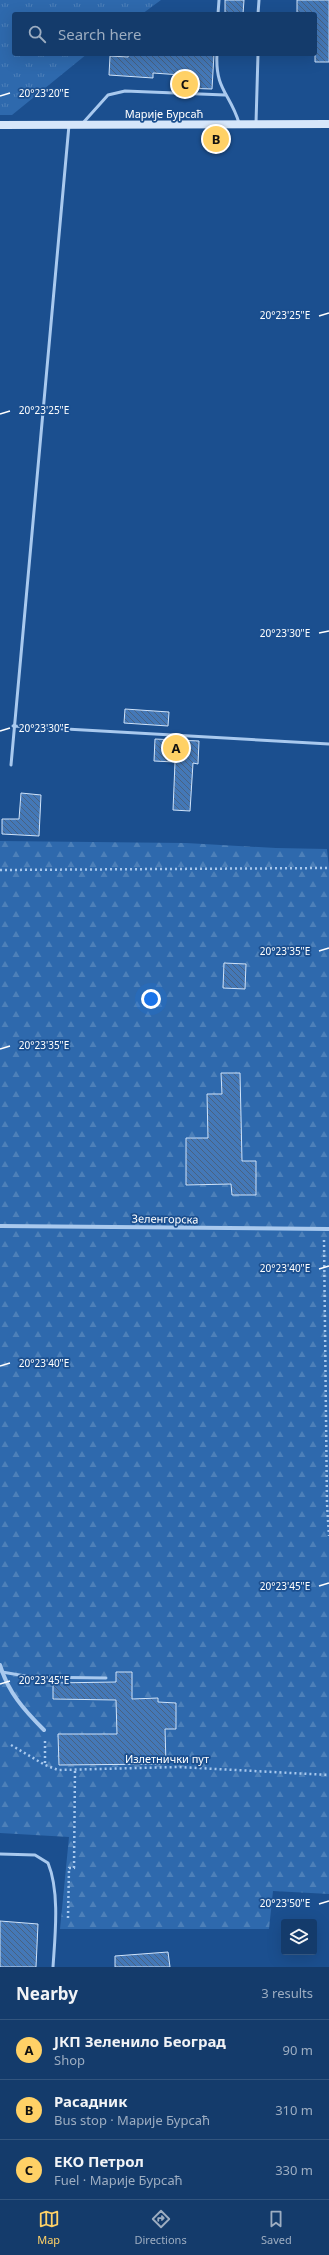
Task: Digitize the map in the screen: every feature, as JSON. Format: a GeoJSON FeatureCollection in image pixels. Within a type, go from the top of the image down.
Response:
{"type":"FeatureCollection","features":[{"type":"Feature","properties":{"kind":"street","name":"Марије Бурсаћ"},"geometry":{"type":"LineString","coordinates":[[0,125],[329,124]]}},
{"type":"Feature","properties":{"kind":"street","name":"Зеленгорска"},"geometry":{"type":"LineString","coordinates":[[0,1226],[329,1229]]}},
{"type":"Feature","properties":{"kind":"street"},"geometry":{"type":"LineString","coordinates":[[0,1665],[13,1696],[44,1730]]}},
{"type":"Feature","properties":{"kind":"lane"},"geometry":{"type":"LineString","coordinates":[[218,12],[219,0]]}},
{"type":"Feature","properties":{"kind":"lane"},"geometry":{"type":"LineString","coordinates":[[258,12],[259,0]]}},
{"type":"Feature","properties":{"kind":"lane"},"geometry":{"type":"LineString","coordinates":[[217,56],[216,70],[225,95],[233,105],[239,125]]}},
{"type":"Feature","properties":{"kind":"lane"},"geometry":{"type":"LineString","coordinates":[[256,125],[258,56]]}},
{"type":"Feature","properties":{"kind":"lane"},"geometry":{"type":"LineString","coordinates":[[81,125],[108,95],[124,91],[225,95]]}},
{"type":"Feature","properties":{"kind":"lane"},"geometry":{"type":"LineString","coordinates":[[11,765],[69,125]]}},
{"type":"Feature","properties":{"kind":"lane"},"geometry":{"type":"LineString","coordinates":[[14,726],[329,744]]}},
{"type":"Feature","properties":{"kind":"lane"},"geometry":{"type":"LineString","coordinates":[[2,1672],[31,1677],[106,1678]]}},
{"type":"Feature","properties":{"kind":"lane"},"geometry":{"type":"LineString","coordinates":[[0,1854],[35,1855],[48,1863],[52,1880],[56,1922],[53,1967]]}},
{"type":"Feature","properties":{"kind":"path"},"geometry":{"type":"LineString","coordinates":[[0,870],[329,868]]}},
{"type":"Feature","properties":{"kind":"path"},"geometry":{"type":"LineString","coordinates":[[324,1229],[327,1504],[329,1536]]}},
{"type":"Feature","properties":{"kind":"path"},"geometry":{"type":"LineString","coordinates":[[44,1730],[45,1765]]}},
{"type":"Feature","properties":{"kind":"path","name":"Излетнички пут"},"geometry":{"type":"LineString","coordinates":[[11,1745],[45,1765],[58,1770],[179,1767],[329,1775]]}},
{"type":"Feature","properties":{"kind":"path"},"geometry":{"type":"LineString","coordinates":[[68,1912],[69,1868],[74,1868],[75,1769]]}},
{"type":"Feature","properties":{"kind":"green space"},"geometry":{"type":"Polygon","coordinates":[[[0,0],[161,0],[145,12],[12,12],[12,56],[85,56],[12,115],[0,115],[0,0]]]}},
{"type":"Feature","properties":{"kind":"green space"},"geometry":{"type":"Polygon","coordinates":[[[0,841],[186,843],[327,849],[329,868],[329,1894],[273,1891],[269,1929],[60,1929],[69,1837],[0,1833],[0,841]]]}},
{"type":"Feature","properties":{"kind":"building"},"geometry":{"type":"Polygon","coordinates":[[[225,0],[244,0],[243,12],[225,12],[225,0]]]}},
{"type":"Feature","properties":{"kind":"building"},"geometry":{"type":"Polygon","coordinates":[[[297,0],[329,0],[329,62],[315,62],[315,56],[317,56],[317,12],[297,12],[297,0]]]}},
{"type":"Feature","properties":{"kind":"building"},"geometry":{"type":"Polygon","coordinates":[[[110,56],[214,56],[212,89],[181,88],[181,75],[153,73],[153,78],[109,75],[110,56]]]}},
{"type":"Feature","properties":{"kind":"building"},"geometry":{"type":"Polygon","coordinates":[[[125,709],[169,712],[168,726],[124,723],[125,709]]]}},
{"type":"Feature","properties":{"kind":"building"},"geometry":{"type":"Polygon","coordinates":[[[155,739],[199,741],[198,764],[193,763],[190,811],[173,810],[175,762],[154,761],[155,739]]]}},
{"type":"Feature","properties":{"kind":"building"},"geometry":{"type":"Polygon","coordinates":[[[21,793],[41,795],[39,836],[2,834],[2,819],[19,819],[21,793]]]}},
{"type":"Feature","properties":{"kind":"building"},"geometry":{"type":"Polygon","coordinates":[[[224,963],[246,964],[245,989],[223,988],[224,963]]]}},
{"type":"Feature","properties":{"kind":"building"},"geometry":{"type":"Polygon","coordinates":[[[221,1073],[240,1073],[242,1161],[256,1161],[256,1195],[232,1195],[231,1184],[186,1185],[186,1138],[208,1138],[207,1094],[222,1094],[221,1073]]]}},
{"type":"Feature","properties":{"kind":"building"},"geometry":{"type":"Polygon","coordinates":[[[116,1672],[132,1672],[132,1699],[158,1698],[158,1702],[176,1703],[176,1729],[165,1729],[166,1764],[59,1765],[58,1734],[117,1734],[116,1700],[53,1699],[53,1683],[116,1682],[116,1672]]]}},
{"type":"Feature","properties":{"kind":"building"},"geometry":{"type":"Polygon","coordinates":[[[0,1921],[38,1924],[36,1967],[0,1967],[0,1921]]]}},
{"type":"Feature","properties":{"kind":"building"},"geometry":{"type":"Polygon","coordinates":[[[168,1952],[170,1967],[115,1967],[115,1956],[168,1952]]]}},
{"type":"Feature","properties":{"kind":"place","name":"ЕКО Петрол"},"geometry":{"type":"Point","coordinates":[185,84]}},
{"type":"Feature","properties":{"kind":"place","name":"Расадник"},"geometry":{"type":"Point","coordinates":[216,139]}},
{"type":"Feature","properties":{"kind":"place","name":"ЈКП Зеленило Београд"},"geometry":{"type":"Point","coordinates":[176,748]}}]}
